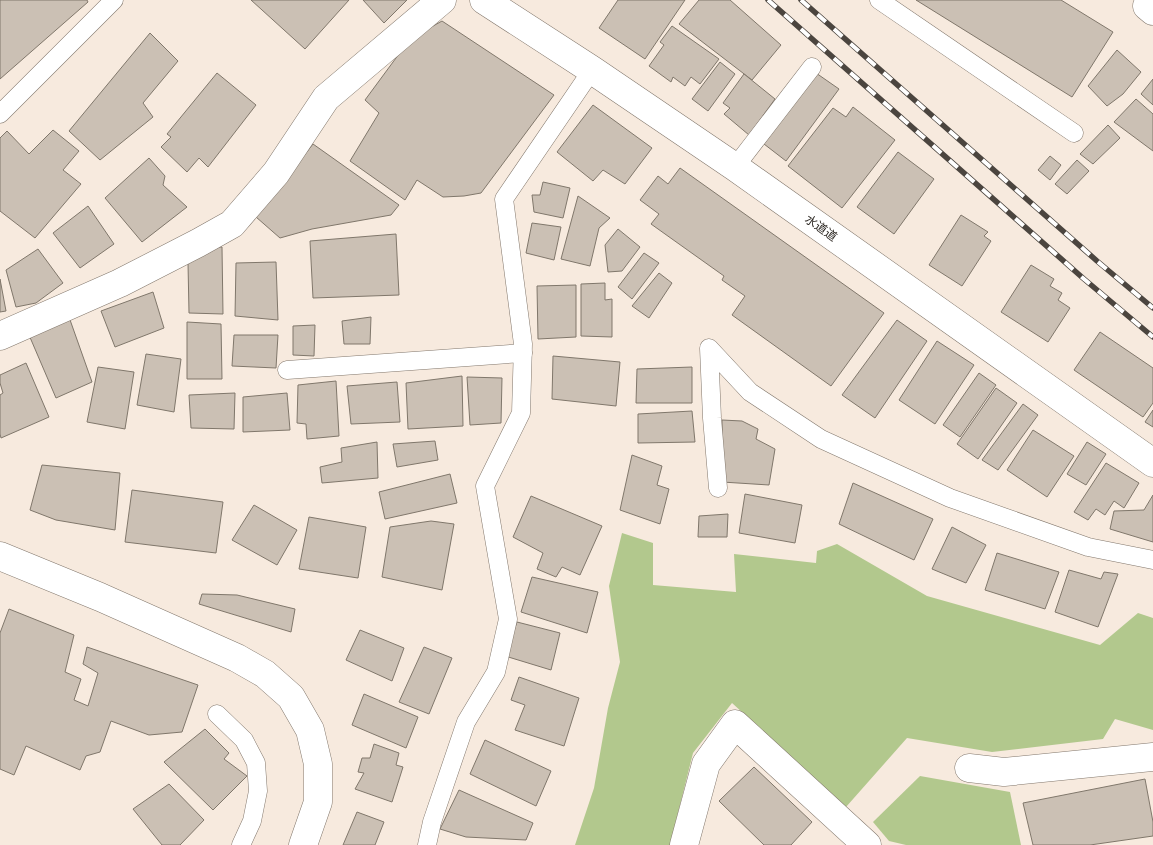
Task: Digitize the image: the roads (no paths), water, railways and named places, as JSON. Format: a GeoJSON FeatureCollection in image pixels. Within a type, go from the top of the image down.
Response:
{"type":"FeatureCollection","features":[{"type":"Feature","properties":{"kind":"street"},"geometry":{"type":"LineString","coordinates":[[0,336],[120,284],[232,224],[276,172],[326,98],[442,0]]}},
{"type":"Feature","properties":{"kind":"street","name":"水道道"},"geometry":{"type":"LineString","coordinates":[[493,3],[735,167],[1153,463]]}},
{"type":"Feature","properties":{"kind":"street"},"geometry":{"type":"LineString","coordinates":[[0,556],[100,597],[238,658],[265,674],[291,697],[310,730],[318,764],[318,802],[303,845]]}},
{"type":"Feature","properties":{"kind":"street"},"geometry":{"type":"LineString","coordinates":[[684,845],[706,764],[734,724],[867,845]]}},
{"type":"Feature","properties":{"kind":"street"},"geometry":{"type":"LineString","coordinates":[[969,768],[1004,772],[1153,757]]}},
{"type":"Feature","properties":{"kind":"lane"},"geometry":{"type":"LineString","coordinates":[[0,114],[114,0]]}},
{"type":"Feature","properties":{"kind":"lane"},"geometry":{"type":"LineString","coordinates":[[879,0],[1074,133]]}},
{"type":"Feature","properties":{"kind":"lane"},"geometry":{"type":"LineString","coordinates":[[735,167],[812,67]]}},
{"type":"Feature","properties":{"kind":"lane"},"geometry":{"type":"LineString","coordinates":[[427,845],[432,822],[466,722],[496,672],[508,619],[485,486],[521,413],[524,344],[504,199],[592,70]]}},
{"type":"Feature","properties":{"kind":"lane"},"geometry":{"type":"LineString","coordinates":[[718,488],[709,348],[750,392],[821,439],[950,498],[1088,547],[1153,560]]}},
{"type":"Feature","properties":{"kind":"lane"},"geometry":{"type":"LineString","coordinates":[[287,370],[523,353]]}},
{"type":"Feature","properties":{"kind":"lane"},"geometry":{"type":"LineString","coordinates":[[217,714],[244,740],[256,763],[258,791],[252,821],[241,845]]}},
{"type":"Feature","properties":{"kind":"railway"},"geometry":{"type":"LineString","coordinates":[[768,0],[1084,279],[1153,337]]}},
{"type":"Feature","properties":{"kind":"railway"},"geometry":{"type":"LineString","coordinates":[[801,0],[1097,261],[1153,308]]}}]}
